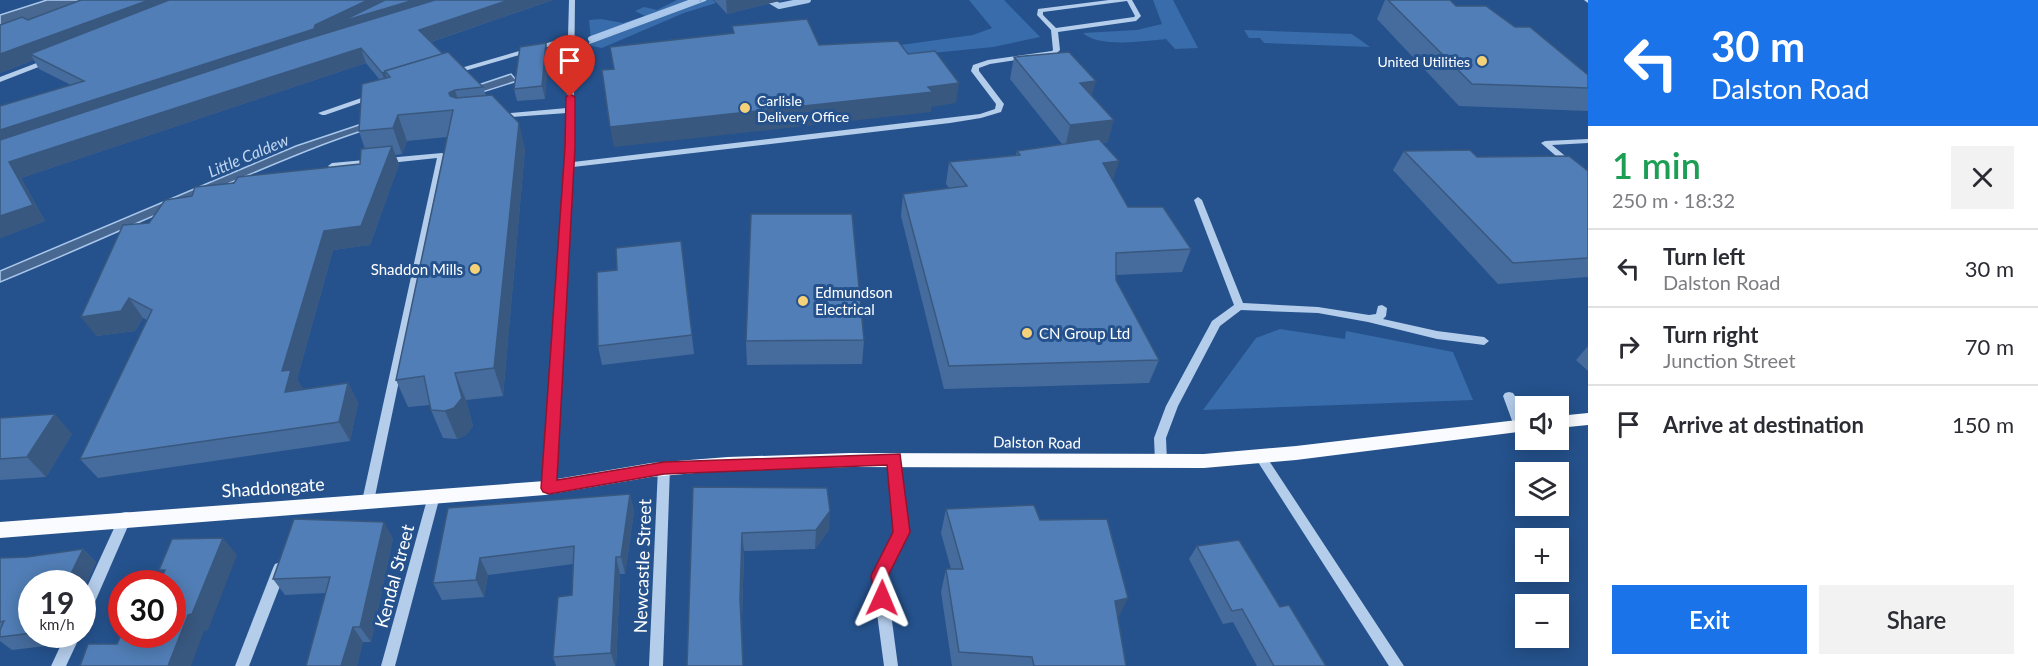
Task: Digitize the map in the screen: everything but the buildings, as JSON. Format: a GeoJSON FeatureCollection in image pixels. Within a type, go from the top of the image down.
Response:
{"type":"FeatureCollection","features":[{"type":"Feature","properties":{"kind":"main road"},"geometry":{"type":"LineString","coordinates":[[1569,421],[1588,419]]}},
{"type":"Feature","properties":{"kind":"main road","name":"Dalston Road"},"geometry":{"type":"LineString","coordinates":[[549,488],[664,468],[894,458],[1161,462],[1260,456],[1515,426]]}},
{"type":"Feature","properties":{"kind":"main road","name":"Shaddongate"},"geometry":{"type":"LineString","coordinates":[[0,530],[126,517],[302,512],[368,501],[549,488]]}},
{"type":"Feature","properties":{"kind":"street"},"geometry":{"type":"LineString","coordinates":[[549,488],[571,110],[572,0]]}},
{"type":"Feature","properties":{"kind":"street"},"geometry":{"type":"LineString","coordinates":[[1127,0],[1138,16],[1136,19],[1054,30],[1040,15],[1040,10],[1127,0]]}},
{"type":"Feature","properties":{"kind":"street"},"geometry":{"type":"LineString","coordinates":[[568,165],[950,122],[990,114],[998,110],[1000,104],[975,70],[976,67],[988,62],[1054,53],[1057,50],[1054,30]]}},
{"type":"Feature","properties":{"kind":"street"},"geometry":{"type":"LineString","coordinates":[[442,75],[572,38]]}},
{"type":"Feature","properties":{"kind":"street"},"geometry":{"type":"LineString","coordinates":[[0,80],[55,59]]}},
{"type":"Feature","properties":{"kind":"street"},"geometry":{"type":"LineString","coordinates":[[322,113],[377,96]]}},
{"type":"Feature","properties":{"kind":"street"},"geometry":{"type":"LineString","coordinates":[[485,117],[571,110]]}},
{"type":"Feature","properties":{"kind":"street"},"geometry":{"type":"LineString","coordinates":[[1588,141],[1545,143],[1588,179]]}},
{"type":"Feature","properties":{"kind":"street"},"geometry":{"type":"LineString","coordinates":[[332,166],[442,155],[368,501]]}},
{"type":"Feature","properties":{"kind":"street"},"geometry":{"type":"LineString","coordinates":[[1198,200],[1239,306]]}},
{"type":"Feature","properties":{"kind":"street"},"geometry":{"type":"LineString","coordinates":[[1161,462],[1160,438],[1172,406],[1216,324],[1239,306],[1318,310],[1437,335],[1484,341]]}},
{"type":"Feature","properties":{"kind":"street"},"geometry":{"type":"LineString","coordinates":[[1369,319],[1381,316],[1382,308]]}},
{"type":"Feature","properties":{"kind":"street"},"geometry":{"type":"LineString","coordinates":[[1509,396],[1515,408]]}},
{"type":"Feature","properties":{"kind":"street"},"geometry":{"type":"LineString","coordinates":[[1260,456],[1396,666]]}},
{"type":"Feature","properties":{"kind":"street"},"geometry":{"type":"LineString","coordinates":[[891,666],[879,576],[901,532],[894,458]]}},
{"type":"Feature","properties":{"kind":"street","name":"Newcastle Street"},"geometry":{"type":"LineString","coordinates":[[656,666],[664,468]]}},
{"type":"Feature","properties":{"kind":"street","name":"Kendal Street"},"geometry":{"type":"LineString","coordinates":[[388,666],[434,496]]}},
{"type":"Feature","properties":{"kind":"street"},"geometry":{"type":"LineString","coordinates":[[96,584],[126,517]]}},
{"type":"Feature","properties":{"kind":"street"},"geometry":{"type":"LineString","coordinates":[[242,666],[284,560]]}},
{"type":"Feature","properties":{"kind":"street"},"geometry":{"type":"LineString","coordinates":[[58,666],[67,648]]}},
{"type":"Feature","properties":{"kind":"shaded area"},"geometry":{"type":"Polygon","coordinates":[[[47,0],[94,0],[0,33],[0,15],[47,0]]]}},
{"type":"Feature","properties":{"kind":"shaded area"},"geometry":{"type":"Polygon","coordinates":[[[677,0],[697,0],[591,39],[589,20],[601,19],[623,23],[645,16],[635,11],[644,7],[657,10],[677,0]]]}},
{"type":"Feature","properties":{"kind":"shaded area"},"geometry":{"type":"Polygon","coordinates":[[[697,0],[706,0],[590,43],[591,39],[697,0]]]}},
{"type":"Feature","properties":{"kind":"shaded area"},"geometry":{"type":"Polygon","coordinates":[[[705,0],[713,0],[716,3],[684,13],[602,48],[591,46],[590,43],[705,0]]]}},
{"type":"Feature","properties":{"kind":"shaded area"},"geometry":{"type":"Polygon","coordinates":[[[969,0],[1004,0],[1040,37],[993,47],[871,59],[864,50],[973,35],[992,28],[969,0]]]}},
{"type":"Feature","properties":{"kind":"shaded area"},"geometry":{"type":"Polygon","coordinates":[[[1153,0],[1173,0],[1198,48],[1175,49],[1166,39],[1135,42],[1100,41],[1083,33],[1137,30],[1162,24],[1153,0]]]}},
{"type":"Feature","properties":{"kind":"shaded area"},"geometry":{"type":"Polygon","coordinates":[[[1244,30],[1352,34],[1370,47],[1264,43],[1260,38],[1249,38],[1244,30]]]}},
{"type":"Feature","properties":{"kind":"shaded area"},"geometry":{"type":"Polygon","coordinates":[[[511,74],[517,81],[322,145],[0,282],[0,271],[296,146],[511,74]]]}},
{"type":"Feature","properties":{"kind":"shaded area"},"geometry":{"type":"Polygon","coordinates":[[[1280,329],[1345,339],[1346,331],[1453,352],[1473,400],[1203,410],[1256,338],[1280,329]]]}},
{"type":"Feature","properties":{"kind":"waterway","name":"Little Caldew"},"geometry":{"type":"LineString","coordinates":[[591,39],[697,0]]}},
{"type":"Feature","properties":{"kind":"waterway","name":"Little Caldew"},"geometry":{"type":"LineString","coordinates":[[769,0],[779,6],[808,0]]}},
{"type":"Feature","properties":{"kind":"place","name":"United Utilities"},"geometry":{"type":"Point","coordinates":[1482,61]}},
{"type":"Feature","properties":{"kind":"place","name":"Carlisle Delivery Office"},"geometry":{"type":"Point","coordinates":[745,108]}},
{"type":"Feature","properties":{"kind":"place","name":"Shaddon Mills"},"geometry":{"type":"Point","coordinates":[475,269]}},
{"type":"Feature","properties":{"kind":"place","name":"Edmundson Electrical"},"geometry":{"type":"Point","coordinates":[803,301]}},
{"type":"Feature","properties":{"kind":"place","name":"CN Group Ltd"},"geometry":{"type":"Point","coordinates":[1027,333]}},
{"type":"Feature","properties":{"kind":"route"},"geometry":{"type":"LineString","coordinates":[[570,97],[570,147],[549,488],[664,468],[894,458],[901,532],[879,576],[882,598]]}}]}
